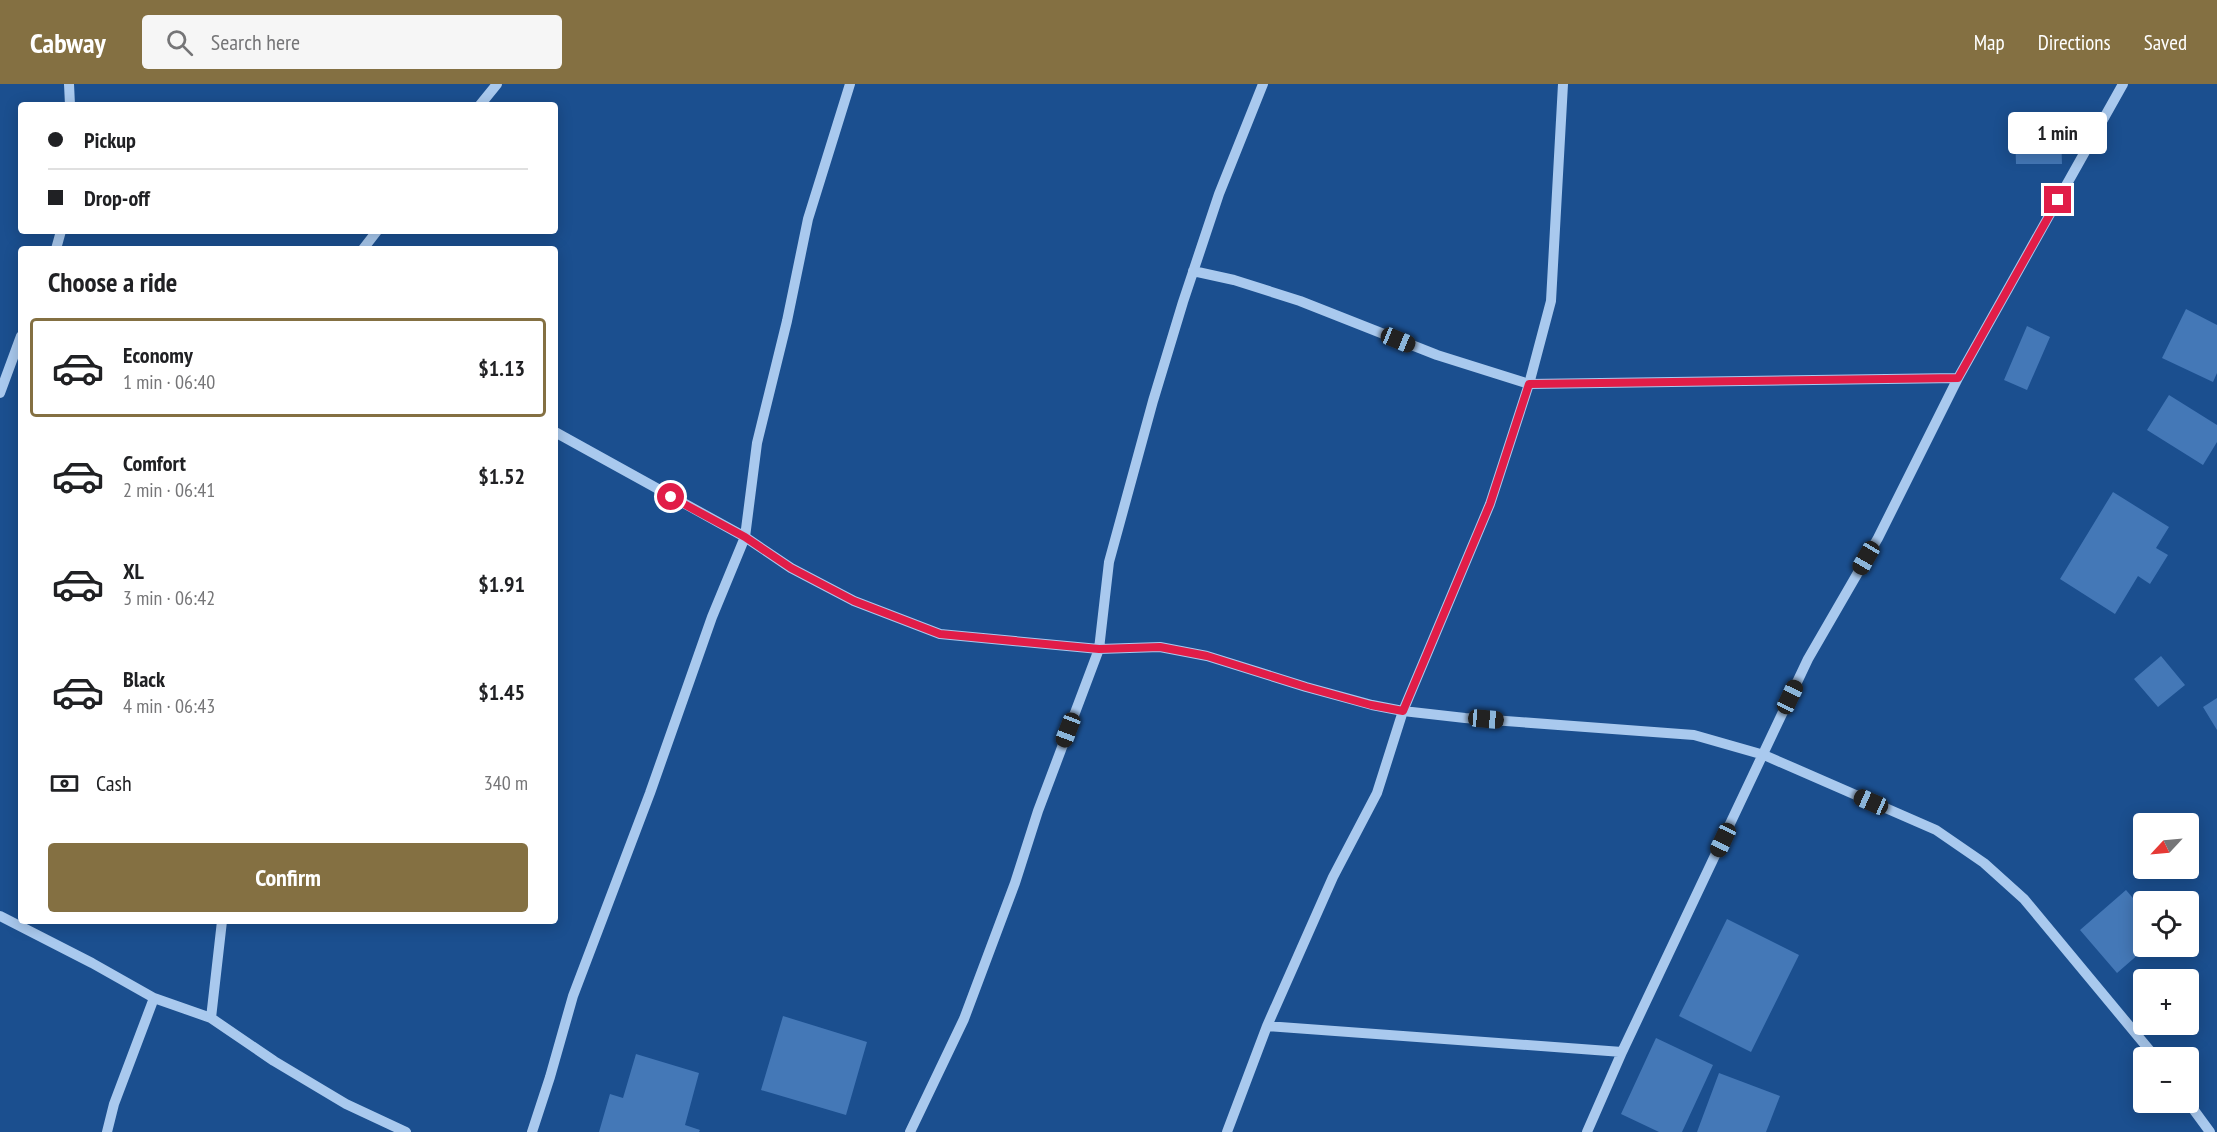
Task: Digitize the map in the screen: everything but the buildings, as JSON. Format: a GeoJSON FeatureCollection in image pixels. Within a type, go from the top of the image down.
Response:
{"type":"FeatureCollection","features":[{"type":"Feature","properties":{"kind":"street"},"geometry":{"type":"LineString","coordinates":[[69,84],[70,102]]}},
{"type":"Feature","properties":{"kind":"street"},"geometry":{"type":"LineString","coordinates":[[482,102],[497,84]]}},
{"type":"Feature","properties":{"kind":"street"},"geometry":{"type":"LineString","coordinates":[[532,1132],[573,996],[654,782],[712,617],[745,537],[757,443],[788,321],[808,219],[850,84]]}},
{"type":"Feature","properties":{"kind":"street"},"geometry":{"type":"LineString","coordinates":[[910,1132],[964,1019],[1099,649],[1109,562],[1153,401],[1219,194],[1263,84]]}},
{"type":"Feature","properties":{"kind":"street"},"geometry":{"type":"LineString","coordinates":[[1227,1132],[1267,1026],[1333,877],[1377,794],[1403,711],[1490,504],[1529,384],[1551,302],[1563,84]]}},
{"type":"Feature","properties":{"kind":"street"},"geometry":{"type":"LineString","coordinates":[[1587,1132],[1622,1052],[1808,659],[1878,538],[1958,378],[2123,84]]}},
{"type":"Feature","properties":{"kind":"street"},"geometry":{"type":"LineString","coordinates":[[365,246],[375,234]]}},
{"type":"Feature","properties":{"kind":"street"},"geometry":{"type":"LineString","coordinates":[[1193,272],[1234,280],[1300,301],[1437,356],[1529,384],[1958,378]]}},
{"type":"Feature","properties":{"kind":"street"},"geometry":{"type":"LineString","coordinates":[[0,393],[18,344]]}},
{"type":"Feature","properties":{"kind":"street"},"geometry":{"type":"LineString","coordinates":[[558,434],[745,537],[791,568],[854,601],[940,634],[1099,649],[1160,647],[1196,653],[1306,687],[1371,705],[1403,711],[1465,718],[1694,735],[1764,755],[1936,830],[1984,863],[2024,899],[2147,1047]]}},
{"type":"Feature","properties":{"kind":"street"},"geometry":{"type":"LineString","coordinates":[[0,916],[154,998],[211,1018],[274,1061],[346,1104],[406,1132]]}},
{"type":"Feature","properties":{"kind":"street"},"geometry":{"type":"LineString","coordinates":[[211,1018],[222,924]]}},
{"type":"Feature","properties":{"kind":"street"},"geometry":{"type":"LineString","coordinates":[[107,1132],[114,1104],[154,998]]}},
{"type":"Feature","properties":{"kind":"street"},"geometry":{"type":"LineString","coordinates":[[1267,1026],[1622,1052]]}},
{"type":"Feature","properties":{"kind":"street"},"geometry":{"type":"LineString","coordinates":[[2196,1113],[2210,1132]]}},
{"type":"Feature","properties":{"kind":"route"},"geometry":{"type":"LineString","coordinates":[[671,497],[745,537],[791,568],[854,601],[940,634],[1099,649],[1160,647],[1207,656],[1306,687],[1371,705],[1403,711],[1490,504],[1529,384],[1958,378],[2058,200]]}}]}
